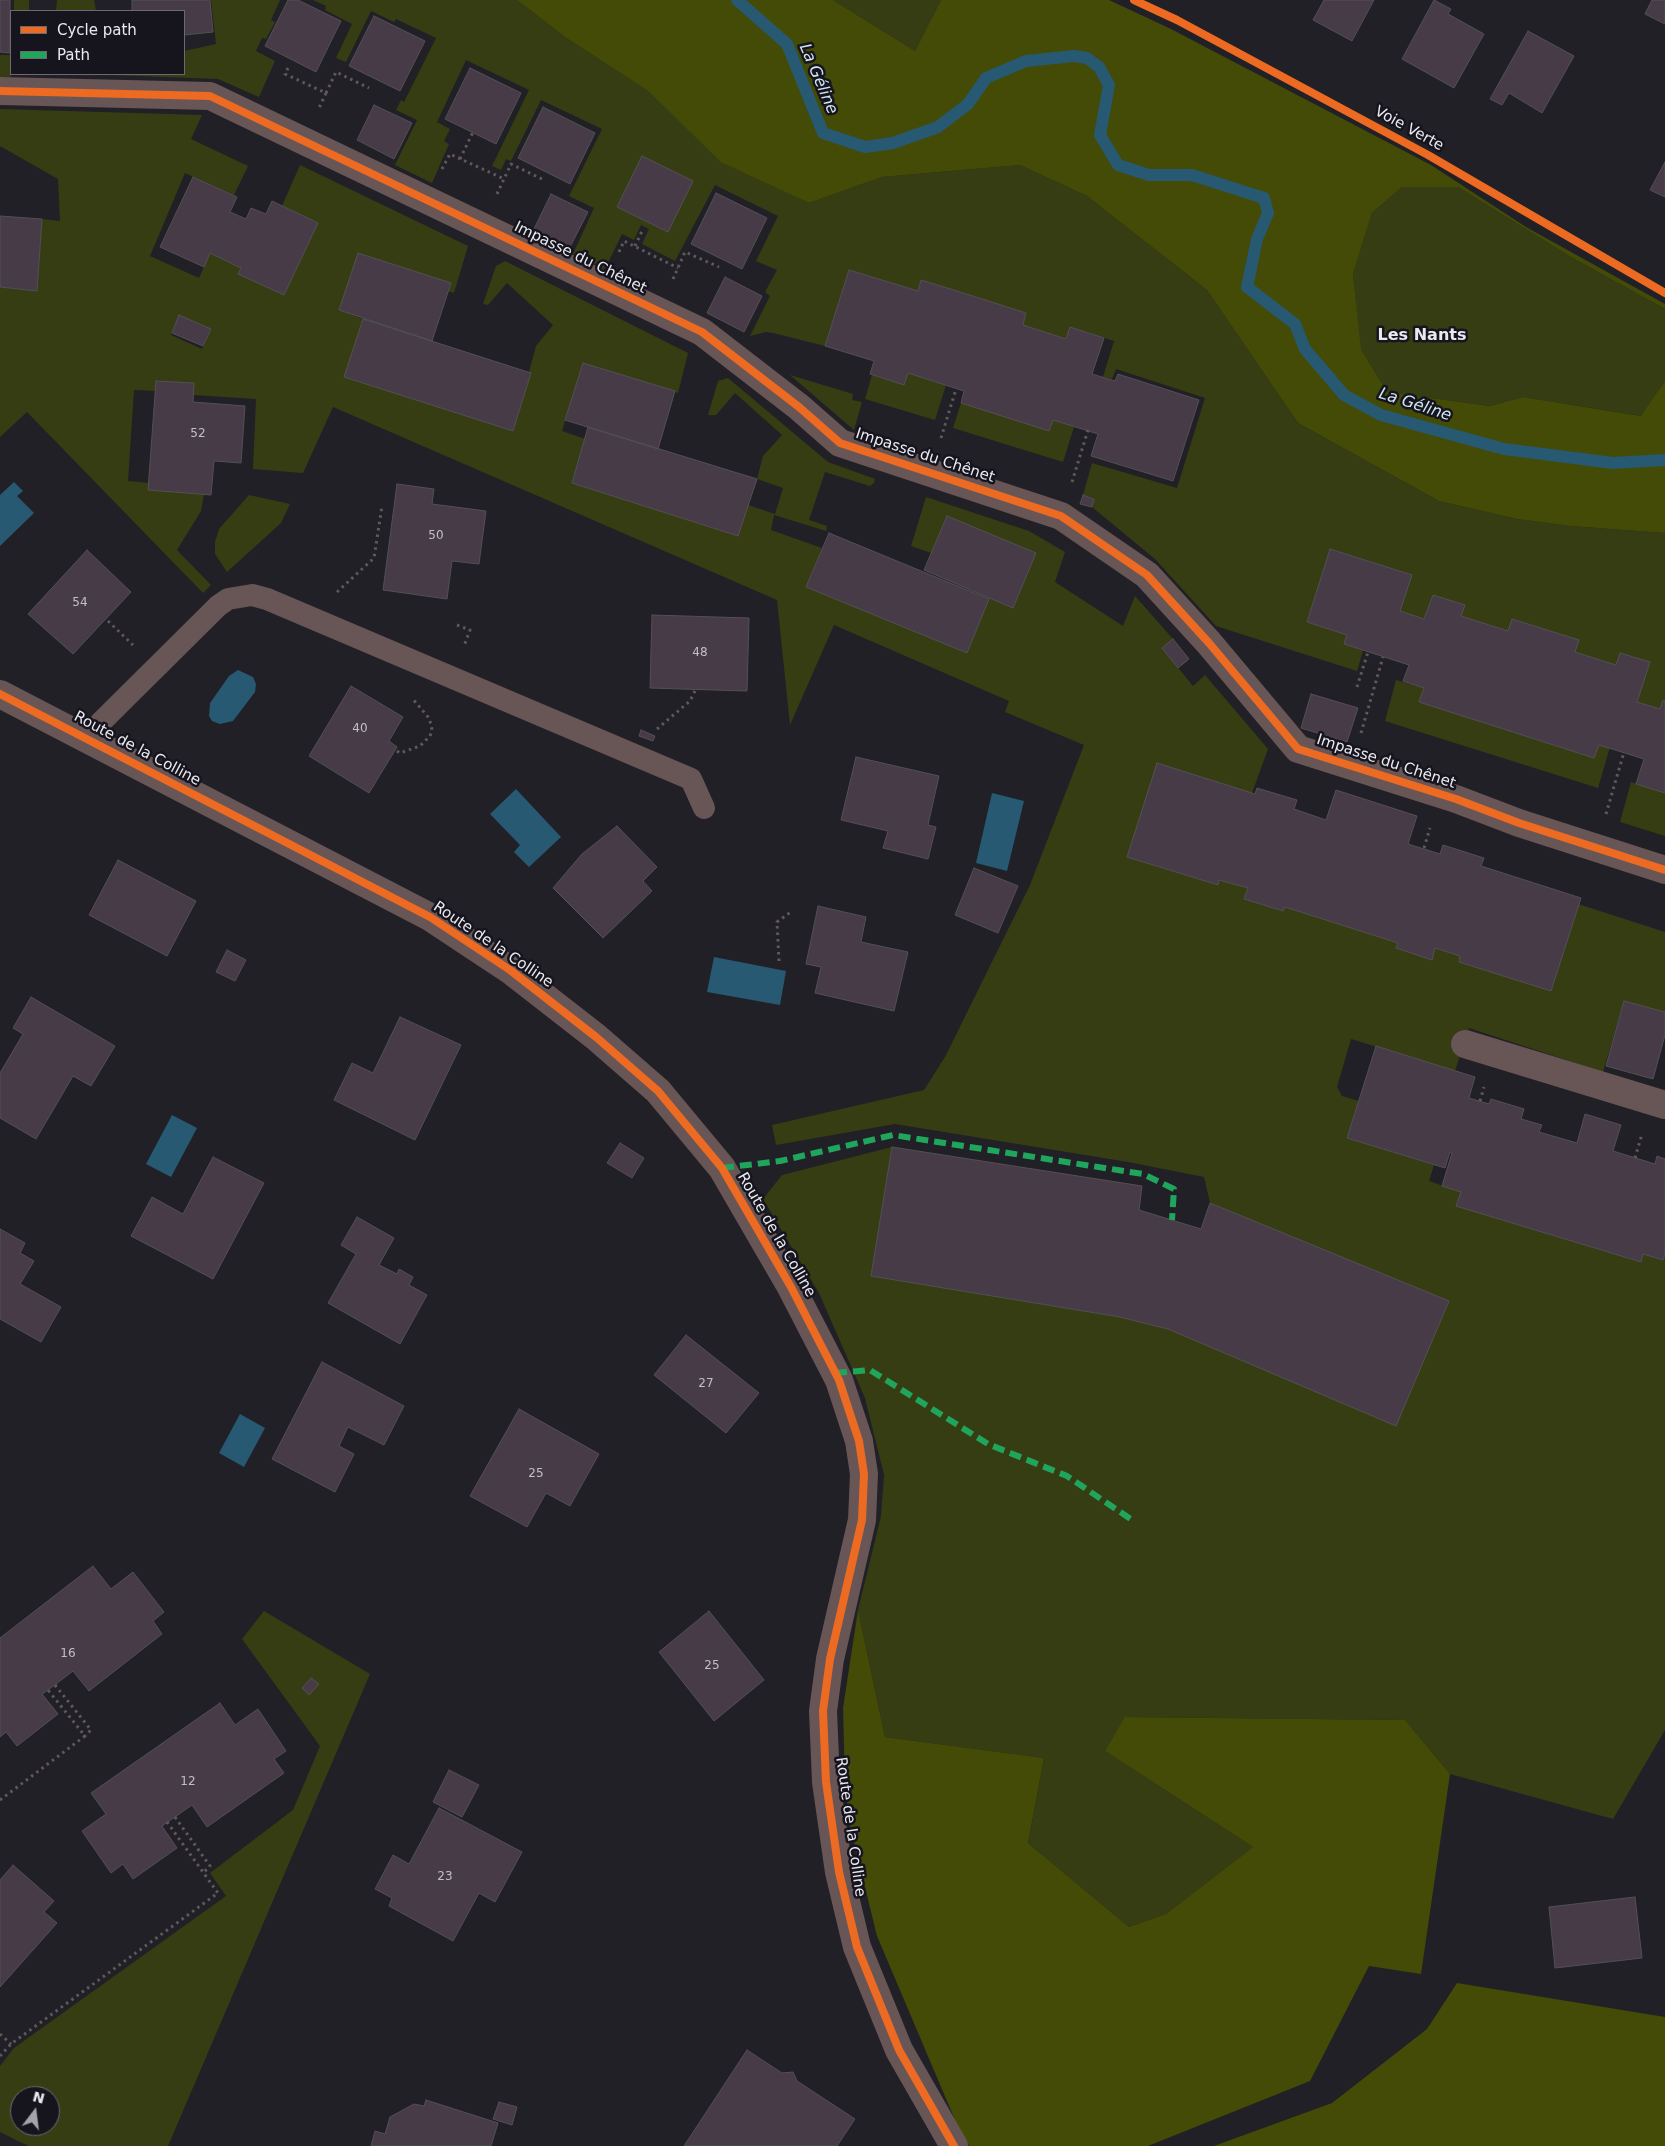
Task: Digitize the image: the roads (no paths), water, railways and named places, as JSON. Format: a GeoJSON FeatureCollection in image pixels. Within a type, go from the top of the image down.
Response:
{"type":"FeatureCollection","features":[{"type":"Feature","properties":{"kind":"street","name":"Impasse du Chênet"},"geometry":{"type":"LineString","coordinates":[[0,91],[210,96],[702,332],[800,407],[840,443],[930,471],[1061,516],[1147,575],[1209,643],[1298,748],[1665,870]]}},
{"type":"Feature","properties":{"kind":"street","name":"Route de la Colline"},"geometry":{"type":"LineString","coordinates":[[0,694],[430,917],[510,970],[596,1037],[658,1091],[722,1168],[791,1287],[839,1380],[859,1441],[864,1474],[862,1520],[830,1659],[823,1711],[826,1782],[839,1872],[857,1947],[899,2050],[954,2146]]}},
{"type":"Feature","properties":{"kind":"street"},"geometry":{"type":"LineString","coordinates":[[1465,1044],[1665,1105]]}},
{"type":"Feature","properties":{"kind":"lane","name":"Route de la Colline"},"geometry":{"type":"LineString","coordinates":[[86,737],[218,606],[228,599],[252,595],[268,599],[691,779],[704,808]]}},
{"type":"Feature","properties":{"kind":"water"},"geometry":{"type":"Polygon","coordinates":[[[14,482],[23,491],[17,496],[34,513],[0,546],[0,495],[14,482]]]}},
{"type":"Feature","properties":{"kind":"water"},"geometry":{"type":"Polygon","coordinates":[[[238,670],[253,677],[256,684],[255,692],[233,721],[220,724],[212,721],[209,716],[210,703],[229,676],[238,670]]]}},
{"type":"Feature","properties":{"kind":"water"},"geometry":{"type":"Polygon","coordinates":[[[516,789],[561,837],[529,867],[514,852],[520,845],[490,814],[516,789]]]}},
{"type":"Feature","properties":{"kind":"water"},"geometry":{"type":"Polygon","coordinates":[[[992,793],[1024,801],[1007,871],[976,863],[992,793]]]}},
{"type":"Feature","properties":{"kind":"water"},"geometry":{"type":"Polygon","coordinates":[[[714,957],[786,971],[780,1005],[707,992],[714,957]]]}},
{"type":"Feature","properties":{"kind":"water"},"geometry":{"type":"Polygon","coordinates":[[[172,1115],[197,1128],[171,1177],[146,1164],[172,1115]]]}},
{"type":"Feature","properties":{"kind":"water"},"geometry":{"type":"Polygon","coordinates":[[[240,1414],[265,1428],[244,1467],[219,1453],[240,1414]]]}},
{"type":"Feature","properties":{"kind":"waterway","name":"La Géline"},"geometry":{"type":"LineString","coordinates":[[737,0],[787,44],[823,133],[865,147],[893,143],[938,127],[968,104],[986,78],[1026,61],[1074,56],[1087,58],[1099,67],[1109,85],[1100,135],[1118,165],[1149,175],[1192,175],[1264,198],[1268,213],[1257,239],[1247,287],[1295,324],[1305,349],[1344,395],[1381,415],[1504,449],[1613,463],[1665,460]]}},
{"type":"Feature","properties":{"kind":"district","name":"Les Nants"},"geometry":{"type":"Point","coordinates":[1422,336]}}]}
